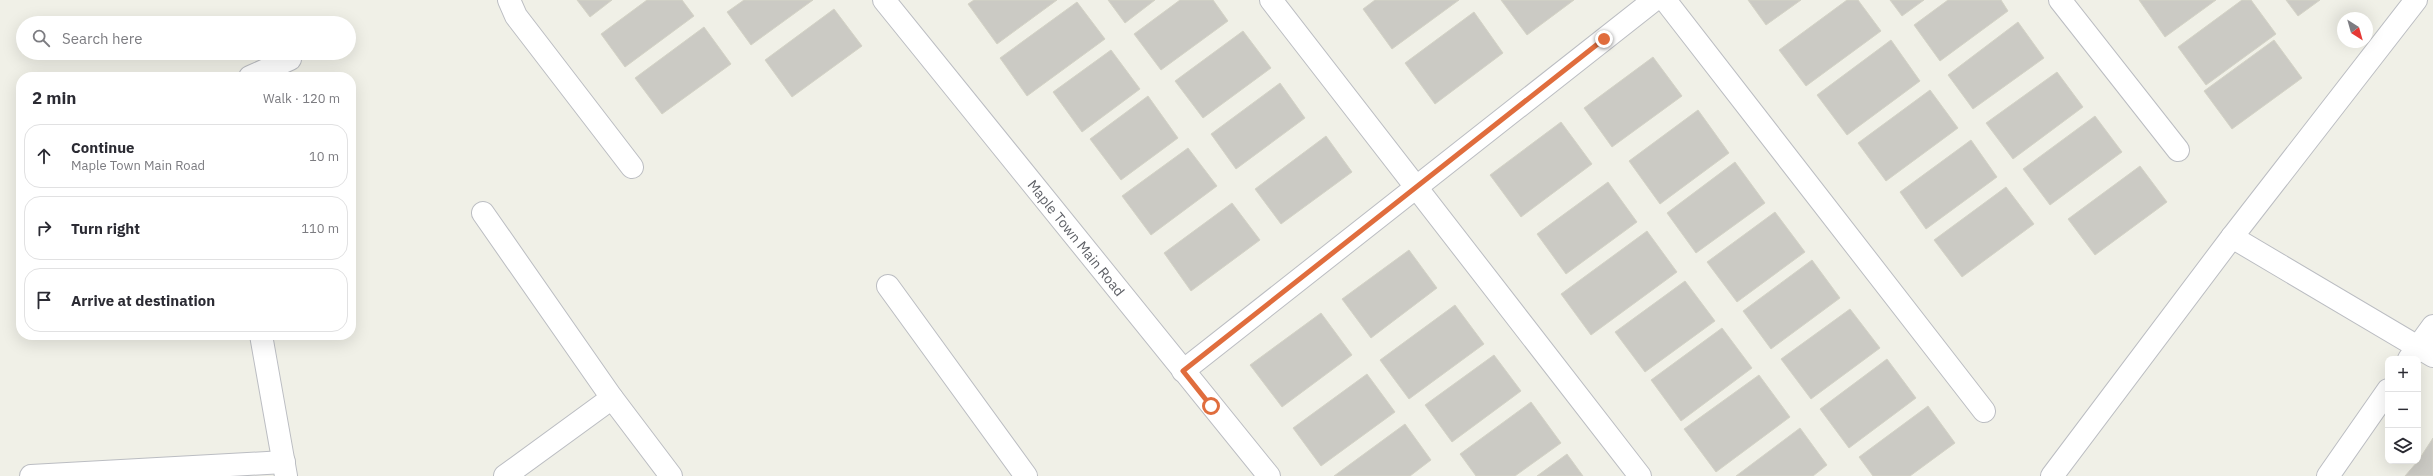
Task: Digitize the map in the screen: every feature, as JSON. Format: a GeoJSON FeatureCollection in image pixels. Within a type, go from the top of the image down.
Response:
{"type":"FeatureCollection","features":[{"type":"Feature","properties":{"kind":"street"},"geometry":{"type":"LineString","coordinates":[[509,0],[516,16],[632,167]]}},
{"type":"Feature","properties":{"kind":"street","name":"Maple Town Main Road"},"geometry":{"type":"LineString","coordinates":[[884,0],[1268,476]]}},
{"type":"Feature","properties":{"kind":"street"},"geometry":{"type":"LineString","coordinates":[[1271,0],[1640,476]]}},
{"type":"Feature","properties":{"kind":"street"},"geometry":{"type":"LineString","coordinates":[[1183,371],[1654,0]]}},
{"type":"Feature","properties":{"kind":"street"},"geometry":{"type":"LineString","coordinates":[[1665,0],[1984,411]]}},
{"type":"Feature","properties":{"kind":"street"},"geometry":{"type":"LineString","coordinates":[[2060,0],[2178,150]]}},
{"type":"Feature","properties":{"kind":"street"},"geometry":{"type":"LineString","coordinates":[[2052,476],[2232,237],[2416,0]]}},
{"type":"Feature","properties":{"kind":"street"},"geometry":{"type":"LineString","coordinates":[[261,72],[288,60]]}},
{"type":"Feature","properties":{"kind":"street"},"geometry":{"type":"LineString","coordinates":[[482,213],[612,398],[671,476]]}},
{"type":"Feature","properties":{"kind":"street"},"geometry":{"type":"LineString","coordinates":[[2232,237],[2420,354],[2433,326]]}},
{"type":"Feature","properties":{"kind":"street"},"geometry":{"type":"LineString","coordinates":[[888,286],[1026,476]]}},
{"type":"Feature","properties":{"kind":"street"},"geometry":{"type":"LineString","coordinates":[[31,476],[285,469],[262,340]]}},
{"type":"Feature","properties":{"kind":"street"},"geometry":{"type":"LineString","coordinates":[[2328,476],[2387,392]]}},
{"type":"Feature","properties":{"kind":"street"},"geometry":{"type":"LineString","coordinates":[[505,476],[612,398]]}},
{"type":"Feature","properties":{"kind":"building"},"geometry":{"type":"Polygon","coordinates":[[[577,0],[612,0],[590,17],[577,0]]]}},
{"type":"Feature","properties":{"kind":"building"},"geometry":{"type":"Polygon","coordinates":[[[647,0],[682,0],[694,16],[625,67],[601,34],[647,0]]]}},
{"type":"Feature","properties":{"kind":"building"},"geometry":{"type":"Polygon","coordinates":[[[744,0],[813,0],[751,45],[727,12],[744,0]]]}},
{"type":"Feature","properties":{"kind":"building"},"geometry":{"type":"Polygon","coordinates":[[[974,0],[1057,0],[997,44],[968,4],[974,0]]]}},
{"type":"Feature","properties":{"kind":"building"},"geometry":{"type":"Polygon","coordinates":[[[1108,0],[1155,0],[1125,23],[1108,0]]]}},
{"type":"Feature","properties":{"kind":"building"},"geometry":{"type":"Polygon","coordinates":[[[1180,0],[1213,0],[1228,21],[1161,70],[1134,34],[1180,0]]]}},
{"type":"Feature","properties":{"kind":"building"},"geometry":{"type":"Polygon","coordinates":[[[1375,0],[1459,0],[1392,49],[1363,9],[1375,0]]]}},
{"type":"Feature","properties":{"kind":"building"},"geometry":{"type":"Polygon","coordinates":[[[1501,0],[1574,0],[1527,35],[1501,0]]]}},
{"type":"Feature","properties":{"kind":"building"},"geometry":{"type":"Polygon","coordinates":[[[1748,0],[1801,0],[1766,25],[1748,0]]]}},
{"type":"Feature","properties":{"kind":"building"},"geometry":{"type":"Polygon","coordinates":[[[1847,0],[1858,0],[1881,31],[1806,86],[1779,50],[1847,0]]]}},
{"type":"Feature","properties":{"kind":"building"},"geometry":{"type":"Polygon","coordinates":[[[1890,0],[1924,0],[1902,16],[1890,0]]]}},
{"type":"Feature","properties":{"kind":"building"},"geometry":{"type":"Polygon","coordinates":[[[1948,0],[2001,0],[2008,11],[1940,61],[1914,25],[1948,0]]]}},
{"type":"Feature","properties":{"kind":"building"},"geometry":{"type":"Polygon","coordinates":[[[2139,0],[2216,0],[2165,37],[2139,0]]]}},
{"type":"Feature","properties":{"kind":"building"},"geometry":{"type":"Polygon","coordinates":[[[2242,0],[2251,0],[2276,34],[2206,85],[2178,47],[2242,0]]]}},
{"type":"Feature","properties":{"kind":"building"},"geometry":{"type":"Polygon","coordinates":[[[2286,0],[2320,0],[2298,16],[2286,0]]]}},
{"type":"Feature","properties":{"kind":"building"},"geometry":{"type":"Polygon","coordinates":[[[1077,2],[1105,39],[1027,96],[1000,58],[1077,2]]]}},
{"type":"Feature","properties":{"kind":"building"},"geometry":{"type":"Polygon","coordinates":[[[834,9],[862,46],[792,97],[765,60],[834,9]]]}},
{"type":"Feature","properties":{"kind":"building"},"geometry":{"type":"Polygon","coordinates":[[[1474,12],[1503,53],[1435,104],[1405,63],[1474,12]]]}},
{"type":"Feature","properties":{"kind":"building"},"geometry":{"type":"Polygon","coordinates":[[[2018,22],[2044,58],[1973,109],[1948,75],[2018,22]]]}},
{"type":"Feature","properties":{"kind":"building"},"geometry":{"type":"Polygon","coordinates":[[[704,27],[731,64],[662,114],[635,78],[704,27]]]}},
{"type":"Feature","properties":{"kind":"building"},"geometry":{"type":"Polygon","coordinates":[[[1243,31],[1271,68],[1203,118],[1175,81],[1243,31]]]}},
{"type":"Feature","properties":{"kind":"building"},"geometry":{"type":"Polygon","coordinates":[[[1891,40],[1920,81],[1847,135],[1817,95],[1891,40]]]}},
{"type":"Feature","properties":{"kind":"building"},"geometry":{"type":"Polygon","coordinates":[[[2274,40],[2302,78],[2232,129],[2204,91],[2274,40]]]}},
{"type":"Feature","properties":{"kind":"building"},"geometry":{"type":"Polygon","coordinates":[[[1111,50],[1140,89],[1082,132],[1053,92],[1111,50]]]}},
{"type":"Feature","properties":{"kind":"building"},"geometry":{"type":"Polygon","coordinates":[[[1653,57],[1682,96],[1612,147],[1584,108],[1653,57]]]}},
{"type":"Feature","properties":{"kind":"building"},"geometry":{"type":"Polygon","coordinates":[[[2057,72],[2083,107],[2013,159],[1986,123],[2057,72]]]}},
{"type":"Feature","properties":{"kind":"building"},"geometry":{"type":"Polygon","coordinates":[[[1280,83],[1305,118],[1236,169],[1211,134],[1280,83]]]}},
{"type":"Feature","properties":{"kind":"building"},"geometry":{"type":"Polygon","coordinates":[[[1930,90],[1958,128],[1886,181],[1858,143],[1930,90]]]}},
{"type":"Feature","properties":{"kind":"building"},"geometry":{"type":"Polygon","coordinates":[[[1148,96],[1178,138],[1121,180],[1090,139],[1148,96]]]}},
{"type":"Feature","properties":{"kind":"building"},"geometry":{"type":"Polygon","coordinates":[[[1698,110],[1729,153],[1660,204],[1629,161],[1698,110]]]}},
{"type":"Feature","properties":{"kind":"building"},"geometry":{"type":"Polygon","coordinates":[[[2095,116],[2122,152],[2050,205],[2023,169],[2095,116]]]}},
{"type":"Feature","properties":{"kind":"building"},"geometry":{"type":"Polygon","coordinates":[[[1561,122],[1592,164],[1521,217],[1490,175],[1561,122]]]}},
{"type":"Feature","properties":{"kind":"building"},"geometry":{"type":"Polygon","coordinates":[[[1326,136],[1352,172],[1281,224],[1255,189],[1326,136]]]}},
{"type":"Feature","properties":{"kind":"building"},"geometry":{"type":"Polygon","coordinates":[[[1971,140],[1997,177],[1926,229],[1900,192],[1971,140]]]}},
{"type":"Feature","properties":{"kind":"building"},"geometry":{"type":"Polygon","coordinates":[[[1188,148],[1217,186],[1151,235],[1122,196],[1188,148]]]}},
{"type":"Feature","properties":{"kind":"building"},"geometry":{"type":"Polygon","coordinates":[[[1735,162],[1765,203],[1696,253],[1667,213],[1735,162]]]}},
{"type":"Feature","properties":{"kind":"building"},"geometry":{"type":"Polygon","coordinates":[[[2140,166],[2167,202],[2095,255],[2068,219],[2140,166]]]}},
{"type":"Feature","properties":{"kind":"building"},"geometry":{"type":"Polygon","coordinates":[[[1608,182],[1637,222],[1566,274],[1537,234],[1608,182]]]}},
{"type":"Feature","properties":{"kind":"building"},"geometry":{"type":"Polygon","coordinates":[[[2006,187],[2034,224],[1962,277],[1934,240],[2006,187]]]}},
{"type":"Feature","properties":{"kind":"building"},"geometry":{"type":"Polygon","coordinates":[[[1232,203],[1260,240],[1191,291],[1164,253],[1232,203]]]}},
{"type":"Feature","properties":{"kind":"building"},"geometry":{"type":"Polygon","coordinates":[[[1775,212],[1805,252],[1737,302],[1707,262],[1775,212]]]}},
{"type":"Feature","properties":{"kind":"building"},"geometry":{"type":"Polygon","coordinates":[[[1647,231],[1677,272],[1591,335],[1561,294],[1647,231]]]}},
{"type":"Feature","properties":{"kind":"building"},"geometry":{"type":"Polygon","coordinates":[[[1409,250],[1437,288],[1371,338],[1342,299],[1409,250]]]}},
{"type":"Feature","properties":{"kind":"building"},"geometry":{"type":"Polygon","coordinates":[[[1812,260],[1840,298],[1771,349],[1743,311],[1812,260]]]}},
{"type":"Feature","properties":{"kind":"building"},"geometry":{"type":"Polygon","coordinates":[[[1685,281],[1715,321],[1645,372],[1615,332],[1685,281]]]}},
{"type":"Feature","properties":{"kind":"building"},"geometry":{"type":"Polygon","coordinates":[[[1455,305],[1484,344],[1409,399],[1380,360],[1455,305]]]}},
{"type":"Feature","properties":{"kind":"building"},"geometry":{"type":"Polygon","coordinates":[[[1850,309],[1880,348],[1811,399],[1781,359],[1850,309]]]}},
{"type":"Feature","properties":{"kind":"building"},"geometry":{"type":"Polygon","coordinates":[[[1321,313],[1352,355],[1282,407],[1250,365],[1321,313]]]}},
{"type":"Feature","properties":{"kind":"building"},"geometry":{"type":"Polygon","coordinates":[[[1722,328],[1752,368],[1681,421],[1651,380],[1722,328]]]}},
{"type":"Feature","properties":{"kind":"building"},"geometry":{"type":"Polygon","coordinates":[[[1494,355],[1521,391],[1452,442],[1425,405],[1494,355]]]}},
{"type":"Feature","properties":{"kind":"building"},"geometry":{"type":"Polygon","coordinates":[[[1887,359],[1916,398],[1849,448],[1820,409],[1887,359]]]}},
{"type":"Feature","properties":{"kind":"building"},"geometry":{"type":"Polygon","coordinates":[[[1367,374],[1395,412],[1321,466],[1293,428],[1367,374]]]}},
{"type":"Feature","properties":{"kind":"building"},"geometry":{"type":"Polygon","coordinates":[[[1759,375],[1790,417],[1716,472],[1684,429],[1759,375]]]}},
{"type":"Feature","properties":{"kind":"building"},"geometry":{"type":"Polygon","coordinates":[[[1531,402],[1561,443],[1515,476],[1476,476],[1460,454],[1531,402]]]}},
{"type":"Feature","properties":{"kind":"building"},"geometry":{"type":"Polygon","coordinates":[[[1928,406],[1955,443],[1910,476],[1873,476],[1859,457],[1928,406]]]}},
{"type":"Feature","properties":{"kind":"building"},"geometry":{"type":"Polygon","coordinates":[[[1405,424],[1431,460],[1410,476],[1334,476],[1405,424]]]}},
{"type":"Feature","properties":{"kind":"building"},"geometry":{"type":"Polygon","coordinates":[[[1800,428],[1827,465],[1813,476],[1736,476],[1800,428]]]}},
{"type":"Feature","properties":{"kind":"building"},"geometry":{"type":"Polygon","coordinates":[[[2433,438],[2433,476],[2405,476],[2415,464],[2421,464],[2421,456],[2433,438]]]}},
{"type":"Feature","properties":{"kind":"building"},"geometry":{"type":"Polygon","coordinates":[[[1567,454],[1583,476],[1537,476],[1567,454]]]}},
{"type":"Feature","properties":{"kind":"route"},"geometry":{"type":"LineString","coordinates":[[1211,406],[1183,371],[1604,39]]}}]}
